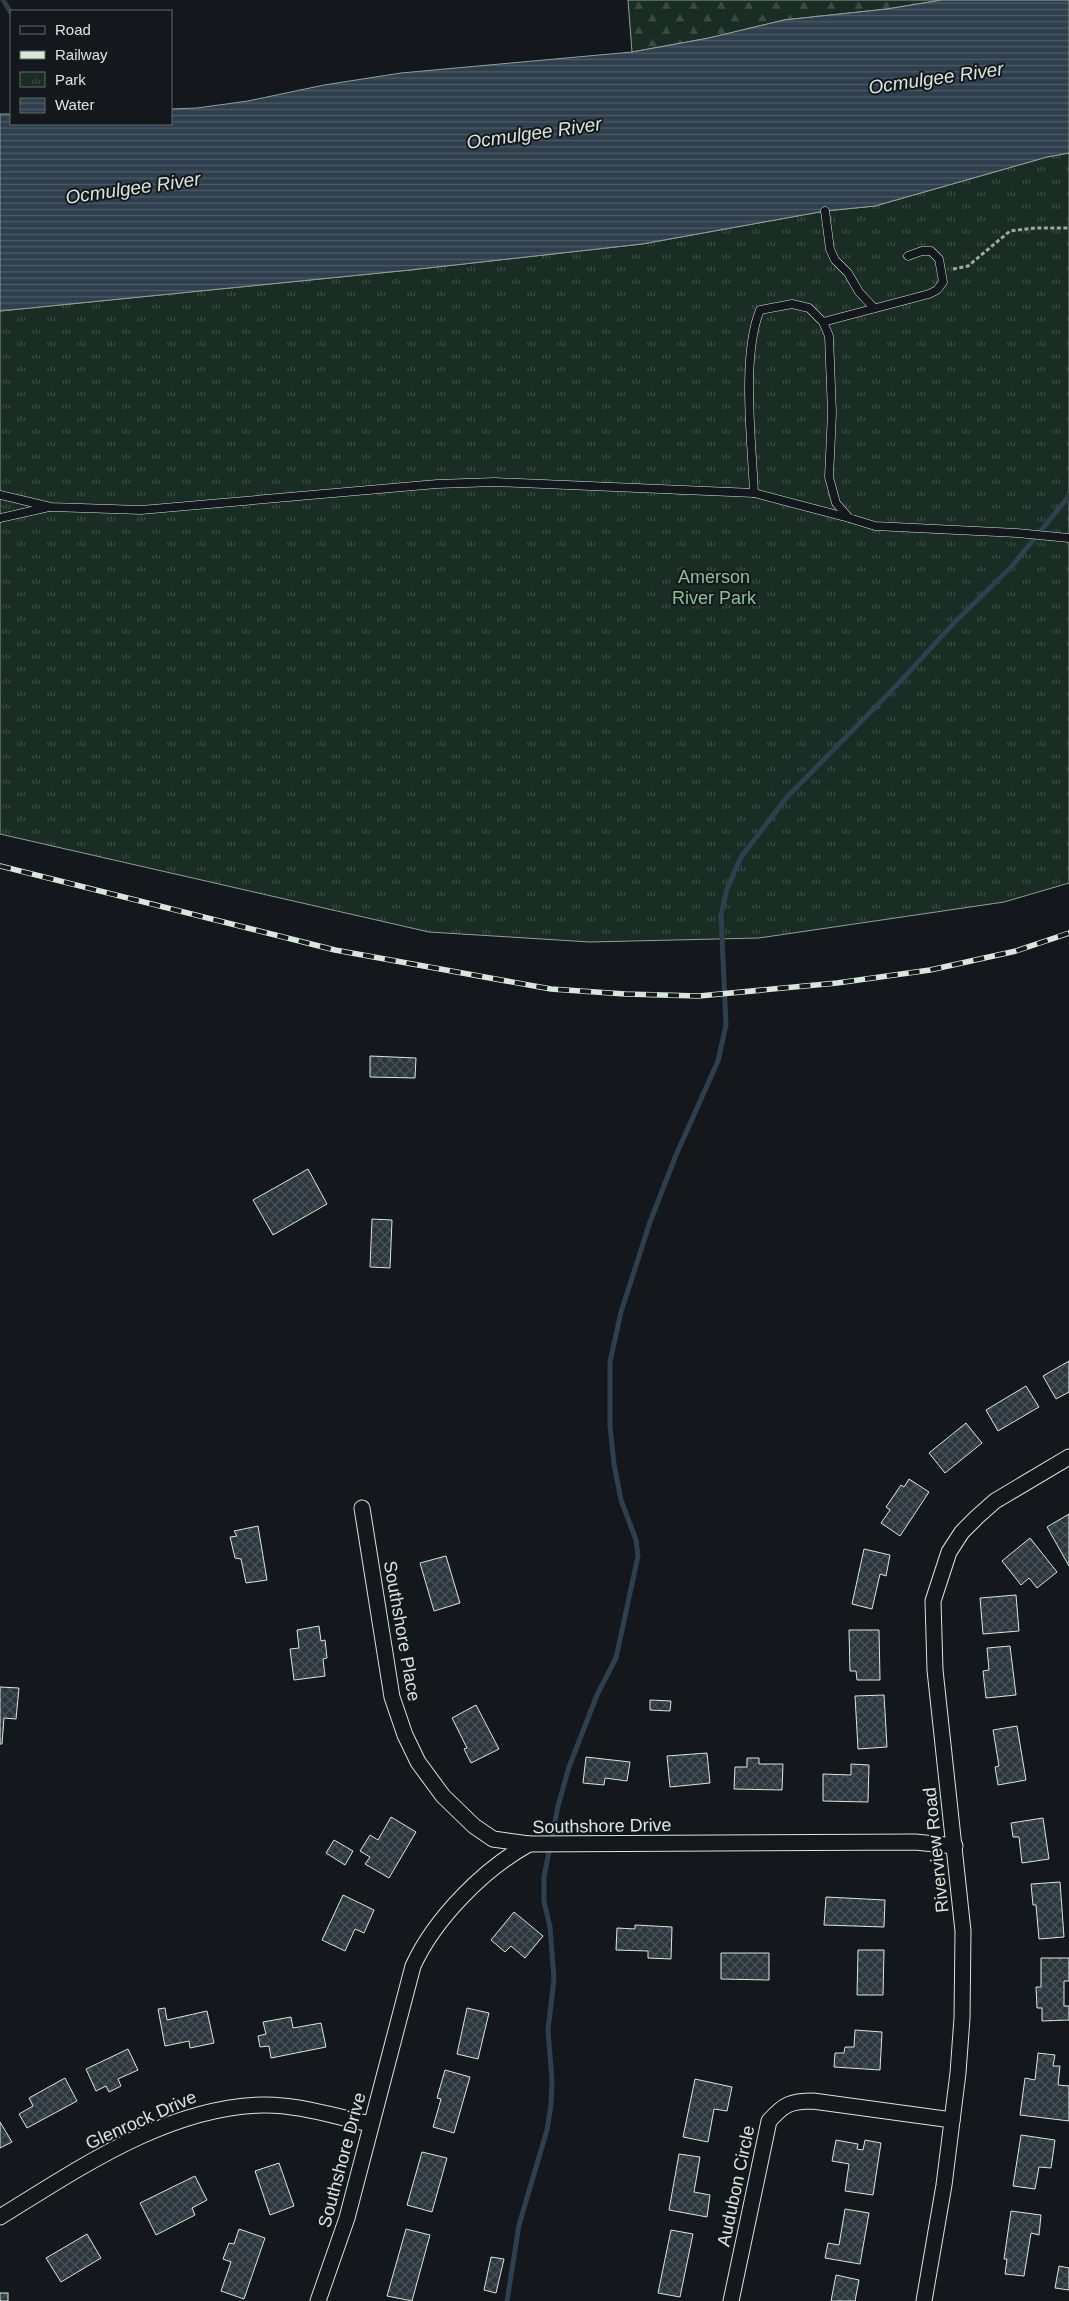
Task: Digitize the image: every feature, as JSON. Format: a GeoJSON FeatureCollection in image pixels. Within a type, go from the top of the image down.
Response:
{"type":"FeatureCollection","features":[{"type":"Feature","properties":{"kind":"street","name":"Riverview Road"},"geometry":{"type":"LineString","coordinates":[[924,2301],[952,2120],[962,2018],[963,1931],[934,1661],[933,1602],[939,1578],[949,1552],[962,1532],[976,1517],[995,1501],[1069,1457]]}},
{"type":"Feature","properties":{"kind":"street","name":"Southshore Place"},"geometry":{"type":"LineString","coordinates":[[362,1508],[392,1697],[405,1735],[418,1762],[443,1796],[474,1826],[493,1839],[529,1844]]}},
{"type":"Feature","properties":{"kind":"street","name":"Southshore Drive"},"geometry":{"type":"LineString","coordinates":[[318,2301],[347,2218],[414,1966],[421,1950],[465,1895],[503,1858],[529,1844],[915,1842],[955,1846]]}},
{"type":"Feature","properties":{"kind":"street","name":"Audubon Circle"},"geometry":{"type":"LineString","coordinates":[[731,2301],[769,2121],[781,2107],[798,2101],[813,2100],[952,2120]]}},
{"type":"Feature","properties":{"kind":"street","name":"Glenrock Drive"},"geometry":{"type":"LineString","coordinates":[[0,2217],[77,2170],[126,2145],[174,2123],[211,2110],[263,2105],[291,2108],[371,2124]]}},
{"type":"Feature","properties":{"kind":"lane"},"geometry":{"type":"LineString","coordinates":[[825,211],[830,249],[835,260],[848,273],[859,292],[874,308]]}},
{"type":"Feature","properties":{"kind":"lane"},"geometry":{"type":"LineString","coordinates":[[823,322],[938,290],[943,282],[939,259],[931,251],[922,251],[908,256]]}},
{"type":"Feature","properties":{"kind":"lane"},"geometry":{"type":"LineString","coordinates":[[754,493],[749,394],[755,322],[760,310],[792,304],[809,308],[823,322],[829,336],[832,413],[829,477],[836,503],[849,518]]}},
{"type":"Feature","properties":{"kind":"lane"},"geometry":{"type":"LineString","coordinates":[[0,495],[51,507],[161,509],[428,485],[495,482],[754,493],[875,526],[1017,533],[1069,538]]}},
{"type":"Feature","properties":{"kind":"lane"},"geometry":{"type":"LineString","coordinates":[[0,518],[51,507]]}},
{"type":"Feature","properties":{"kind":"path"},"geometry":{"type":"LineString","coordinates":[[942,272],[968,266],[1010,231],[1035,228],[1069,228]]}},
{"type":"Feature","properties":{"kind":"green space"},"geometry":{"type":"Polygon","coordinates":[[[628,0],[942,0],[887,9],[784,20],[709,38],[632,52],[628,0]]]}},
{"type":"Feature","properties":{"kind":"green space","name":"Amerson River Park"},"geometry":{"type":"Polygon","coordinates":[[[1069,153],[1069,883],[1004,902],[759,938],[590,942],[429,932],[0,834],[0,311],[410,270],[642,244],[825,211],[875,206],[1047,157],[1069,153]]]}},
{"type":"Feature","properties":{"kind":"water","name":"Ocmulgee River"},"geometry":{"type":"Polygon","coordinates":[[[942,0],[1069,0],[1069,153],[1047,157],[875,206],[825,211],[642,244],[410,270],[0,311],[0,114],[10,114],[10,125],[172,125],[172,109],[197,108],[248,101],[324,85],[401,73],[632,52],[709,38],[784,20],[887,9],[942,0]]]}},
{"type":"Feature","properties":{"kind":"building"},"geometry":{"type":"Polygon","coordinates":[[[370,1056],[416,1058],[415,1078],[370,1077],[370,1056]]]}},
{"type":"Feature","properties":{"kind":"building"},"geometry":{"type":"Polygon","coordinates":[[[308,1169],[327,1204],[273,1235],[253,1200],[308,1169]]]}},
{"type":"Feature","properties":{"kind":"building"},"geometry":{"type":"Polygon","coordinates":[[[372,1219],[392,1220],[390,1268],[370,1267],[372,1219]]]}},
{"type":"Feature","properties":{"kind":"building"},"geometry":{"type":"Polygon","coordinates":[[[1069,1361],[1069,1392],[1056,1399],[1043,1376],[1069,1361]]]}},
{"type":"Feature","properties":{"kind":"building"},"geometry":{"type":"Polygon","coordinates":[[[1026,1386],[1039,1407],[998,1431],[986,1410],[1026,1386]]]}},
{"type":"Feature","properties":{"kind":"building"},"geometry":{"type":"Polygon","coordinates":[[[966,1423],[982,1443],[945,1473],[929,1453],[966,1423]]]}},
{"type":"Feature","properties":{"kind":"building"},"geometry":{"type":"Polygon","coordinates":[[[909,1479],[929,1492],[900,1536],[881,1523],[890,1510],[886,1507],[901,1485],[904,1487],[909,1479]]]}},
{"type":"Feature","properties":{"kind":"building"},"geometry":{"type":"Polygon","coordinates":[[[1069,1514],[1069,1566],[1047,1527],[1069,1514]]]}},
{"type":"Feature","properties":{"kind":"building"},"geometry":{"type":"Polygon","coordinates":[[[258,1526],[267,1580],[246,1583],[241,1559],[235,1558],[230,1537],[237,1536],[234,1531],[258,1526]]]}},
{"type":"Feature","properties":{"kind":"building"},"geometry":{"type":"Polygon","coordinates":[[[1030,1538],[1057,1572],[1037,1588],[1029,1578],[1021,1585],[1002,1561],[1030,1538]]]}},
{"type":"Feature","properties":{"kind":"building"},"geometry":{"type":"Polygon","coordinates":[[[864,1549],[890,1555],[886,1576],[880,1574],[872,1609],[852,1604],[864,1549]]]}},
{"type":"Feature","properties":{"kind":"building"},"geometry":{"type":"Polygon","coordinates":[[[446,1556],[460,1603],[434,1611],[420,1563],[446,1556]]]}},
{"type":"Feature","properties":{"kind":"building"},"geometry":{"type":"Polygon","coordinates":[[[1016,1595],[1019,1631],[983,1634],[980,1598],[1016,1595]]]}},
{"type":"Feature","properties":{"kind":"building"},"geometry":{"type":"Polygon","coordinates":[[[319,1626],[321,1641],[325,1640],[327,1658],[323,1659],[325,1676],[294,1680],[290,1649],[299,1648],[297,1630],[319,1626]]]}},
{"type":"Feature","properties":{"kind":"building"},"geometry":{"type":"Polygon","coordinates":[[[849,1630],[879,1630],[880,1680],[857,1680],[856,1671],[850,1671],[849,1630]]]}},
{"type":"Feature","properties":{"kind":"building"},"geometry":{"type":"Polygon","coordinates":[[[1010,1646],[1016,1695],[986,1698],[983,1671],[989,1670],[987,1648],[1010,1646]]]}},
{"type":"Feature","properties":{"kind":"building"},"geometry":{"type":"Polygon","coordinates":[[[0,1687],[19,1688],[16,1719],[4,1718],[2,1744],[0,1744],[0,1687]]]}},
{"type":"Feature","properties":{"kind":"building"},"geometry":{"type":"Polygon","coordinates":[[[884,1695],[887,1747],[858,1749],[855,1696],[884,1695]]]}},
{"type":"Feature","properties":{"kind":"building"},"geometry":{"type":"Polygon","coordinates":[[[650,1700],[671,1701],[670,1711],[650,1710],[650,1700]]]}},
{"type":"Feature","properties":{"kind":"building"},"geometry":{"type":"Polygon","coordinates":[[[476,1705],[499,1749],[471,1763],[464,1749],[467,1748],[452,1718],[476,1705]]]}},
{"type":"Feature","properties":{"kind":"building"},"geometry":{"type":"Polygon","coordinates":[[[1017,1726],[1026,1780],[998,1785],[995,1767],[999,1766],[993,1730],[1017,1726]]]}},
{"type":"Feature","properties":{"kind":"building"},"geometry":{"type":"Polygon","coordinates":[[[707,1753],[710,1783],[670,1787],[667,1756],[707,1753]]]}},
{"type":"Feature","properties":{"kind":"building"},"geometry":{"type":"Polygon","coordinates":[[[586,1757],[630,1762],[627,1781],[605,1778],[604,1785],[583,1783],[586,1757]]]}},
{"type":"Feature","properties":{"kind":"building"},"geometry":{"type":"Polygon","coordinates":[[[747,1758],[759,1758],[759,1764],[783,1764],[782,1790],[734,1789],[735,1767],[747,1767],[747,1758]]]}},
{"type":"Feature","properties":{"kind":"building"},"geometry":{"type":"Polygon","coordinates":[[[851,1764],[869,1765],[868,1802],[823,1801],[823,1774],[851,1775],[851,1764]]]}},
{"type":"Feature","properties":{"kind":"building"},"geometry":{"type":"Polygon","coordinates":[[[391,1817],[416,1832],[389,1878],[365,1864],[370,1857],[360,1851],[370,1835],[378,1840],[391,1817]]]}},
{"type":"Feature","properties":{"kind":"building"},"geometry":{"type":"Polygon","coordinates":[[[1043,1818],[1049,1859],[1022,1863],[1019,1837],[1013,1837],[1011,1823],[1043,1818]]]}},
{"type":"Feature","properties":{"kind":"building"},"geometry":{"type":"Polygon","coordinates":[[[334,1840],[353,1851],[345,1865],[326,1853],[334,1840]]]}},
{"type":"Feature","properties":{"kind":"building"},"geometry":{"type":"Polygon","coordinates":[[[1060,1882],[1064,1937],[1039,1939],[1036,1905],[1033,1905],[1031,1884],[1060,1882]]]}},
{"type":"Feature","properties":{"kind":"building"},"geometry":{"type":"Polygon","coordinates":[[[343,1895],[374,1910],[364,1933],[355,1929],[345,1951],[322,1940],[343,1895]]]}},
{"type":"Feature","properties":{"kind":"building"},"geometry":{"type":"Polygon","coordinates":[[[826,1897],[885,1900],[884,1927],[824,1925],[826,1897]]]}},
{"type":"Feature","properties":{"kind":"building"},"geometry":{"type":"Polygon","coordinates":[[[514,1912],[543,1936],[525,1958],[511,1946],[505,1952],[491,1940],[514,1912]]]}},
{"type":"Feature","properties":{"kind":"building"},"geometry":{"type":"Polygon","coordinates":[[[635,1925],[672,1927],[671,1959],[648,1958],[648,1951],[616,1950],[617,1928],[635,1929],[635,1925]]]}},
{"type":"Feature","properties":{"kind":"building"},"geometry":{"type":"Polygon","coordinates":[[[858,1950],[884,1950],[883,1995],[857,1995],[858,1950]]]}},
{"type":"Feature","properties":{"kind":"building"},"geometry":{"type":"Polygon","coordinates":[[[721,1953],[769,1953],[769,1980],[721,1979],[721,1953]]]}},
{"type":"Feature","properties":{"kind":"building"},"geometry":{"type":"Polygon","coordinates":[[[1041,1958],[1069,1958],[1069,1981],[1064,1981],[1064,2006],[1069,2006],[1069,2020],[1042,2021],[1042,2008],[1037,2008],[1036,1987],[1041,1987],[1041,1958]]]}},
{"type":"Feature","properties":{"kind":"building"},"geometry":{"type":"Polygon","coordinates":[[[165,2008],[167,2020],[207,2011],[214,2043],[190,2048],[189,2041],[165,2046],[158,2009],[165,2008]]]}},
{"type":"Feature","properties":{"kind":"building"},"geometry":{"type":"Polygon","coordinates":[[[467,2008],[489,2013],[478,2059],[457,2054],[467,2008]]]}},
{"type":"Feature","properties":{"kind":"building"},"geometry":{"type":"Polygon","coordinates":[[[291,2017],[293,2028],[321,2023],[326,2047],[271,2058],[269,2046],[260,2047],[258,2036],[266,2034],[263,2022],[291,2017]]]}},
{"type":"Feature","properties":{"kind":"building"},"geometry":{"type":"Polygon","coordinates":[[[855,2030],[882,2032],[880,2070],[834,2067],[835,2053],[844,2053],[845,2047],[854,2047],[855,2030]]]}},
{"type":"Feature","properties":{"kind":"building"},"geometry":{"type":"Polygon","coordinates":[[[128,2049],[138,2070],[118,2079],[121,2086],[109,2092],[106,2086],[96,2091],[86,2069],[128,2049]]]}},
{"type":"Feature","properties":{"kind":"building"},"geometry":{"type":"Polygon","coordinates":[[[1038,2053],[1055,2055],[1053,2066],[1060,2066],[1058,2085],[1069,2086],[1069,2121],[1020,2115],[1025,2078],[1035,2080],[1038,2053]]]}},
{"type":"Feature","properties":{"kind":"building"},"geometry":{"type":"Polygon","coordinates":[[[445,2070],[470,2077],[454,2133],[433,2127],[441,2099],[437,2098],[445,2070]]]}},
{"type":"Feature","properties":{"kind":"building"},"geometry":{"type":"Polygon","coordinates":[[[65,2078],[77,2101],[27,2128],[19,2114],[33,2106],[29,2098],[65,2078]]]}},
{"type":"Feature","properties":{"kind":"building"},"geometry":{"type":"Polygon","coordinates":[[[695,2079],[732,2087],[727,2111],[714,2109],[708,2142],[683,2137],[695,2079]]]}},
{"type":"Feature","properties":{"kind":"building"},"geometry":{"type":"Polygon","coordinates":[[[0,2122],[12,2142],[0,2148],[0,2122]]]}},
{"type":"Feature","properties":{"kind":"building"},"geometry":{"type":"Polygon","coordinates":[[[1021,2135],[1055,2140],[1051,2168],[1039,2167],[1035,2189],[1013,2186],[1021,2135]]]}},
{"type":"Feature","properties":{"kind":"building"},"geometry":{"type":"Polygon","coordinates":[[[836,2140],[858,2144],[857,2149],[863,2150],[865,2140],[881,2143],[873,2195],[845,2191],[849,2164],[832,2161],[836,2140]]]}},
{"type":"Feature","properties":{"kind":"building"},"geometry":{"type":"Polygon","coordinates":[[[422,2152],[447,2158],[432,2212],[407,2205],[422,2152]]]}},
{"type":"Feature","properties":{"kind":"building"},"geometry":{"type":"Polygon","coordinates":[[[679,2154],[700,2157],[694,2192],[710,2195],[707,2217],[669,2210],[679,2154]]]}},
{"type":"Feature","properties":{"kind":"building"},"geometry":{"type":"Polygon","coordinates":[[[279,2163],[294,2206],[270,2215],[255,2171],[279,2163]]]}},
{"type":"Feature","properties":{"kind":"building"},"geometry":{"type":"Polygon","coordinates":[[[195,2176],[207,2200],[192,2208],[195,2215],[156,2235],[140,2203],[195,2176]]]}},
{"type":"Feature","properties":{"kind":"building"},"geometry":{"type":"Polygon","coordinates":[[[845,2209],[869,2213],[860,2264],[825,2258],[828,2243],[839,2245],[845,2209]]]}},
{"type":"Feature","properties":{"kind":"building"},"geometry":{"type":"Polygon","coordinates":[[[1011,2211],[1041,2215],[1039,2235],[1031,2233],[1024,2276],[1005,2274],[1007,2259],[1004,2259],[1011,2211]]]}},
{"type":"Feature","properties":{"kind":"building"},"geometry":{"type":"Polygon","coordinates":[[[239,2229],[265,2238],[244,2299],[221,2291],[231,2262],[223,2259],[229,2243],[234,2244],[239,2229]]]}},
{"type":"Feature","properties":{"kind":"building"},"geometry":{"type":"Polygon","coordinates":[[[406,2229],[430,2235],[412,2301],[387,2296],[406,2229]]]}},
{"type":"Feature","properties":{"kind":"building"},"geometry":{"type":"Polygon","coordinates":[[[671,2230],[693,2234],[680,2297],[658,2293],[671,2230]]]}},
{"type":"Feature","properties":{"kind":"building"},"geometry":{"type":"Polygon","coordinates":[[[87,2234],[101,2258],[61,2282],[46,2258],[87,2234]]]}},
{"type":"Feature","properties":{"kind":"building"},"geometry":{"type":"Polygon","coordinates":[[[491,2257],[504,2259],[496,2293],[484,2290],[491,2257]]]}},
{"type":"Feature","properties":{"kind":"building"},"geometry":{"type":"Polygon","coordinates":[[[1059,2266],[1069,2268],[1069,2290],[1055,2288],[1059,2266]]]}},
{"type":"Feature","properties":{"kind":"building"},"geometry":{"type":"Polygon","coordinates":[[[836,2275],[859,2280],[855,2301],[831,2301],[836,2275]]]}},
{"type":"Feature","properties":{"kind":"building"},"geometry":{"type":"Polygon","coordinates":[[[0,2293],[8,2293],[8,2301],[0,2301],[0,2293]]]}},
{"type":"Feature","properties":{"kind":"waterway"},"geometry":{"type":"LineString","coordinates":[[3,0],[10,11]]}},
{"type":"Feature","properties":{"kind":"waterway"},"geometry":{"type":"LineString","coordinates":[[507,2301],[519,2225],[547,2130],[551,2105],[552,2080],[548,2030],[554,1979],[550,1927],[544,1902],[544,1877],[558,1806],[569,1767],[597,1695],[616,1658],[638,1556],[636,1540],[621,1500],[614,1464],[610,1426],[610,1362],[621,1312],[650,1222],[676,1155],[718,1061],[726,1025],[721,915],[727,889],[741,857],[787,797],[896,686],[954,623],[1012,566],[1069,496]]}},
{"type":"Feature","properties":{"kind":"railway"},"geometry":{"type":"LineString","coordinates":[[0,866],[335,950],[551,989],[625,994],[699,996],[837,983],[930,970],[1016,951],[1069,933]]}}]}
